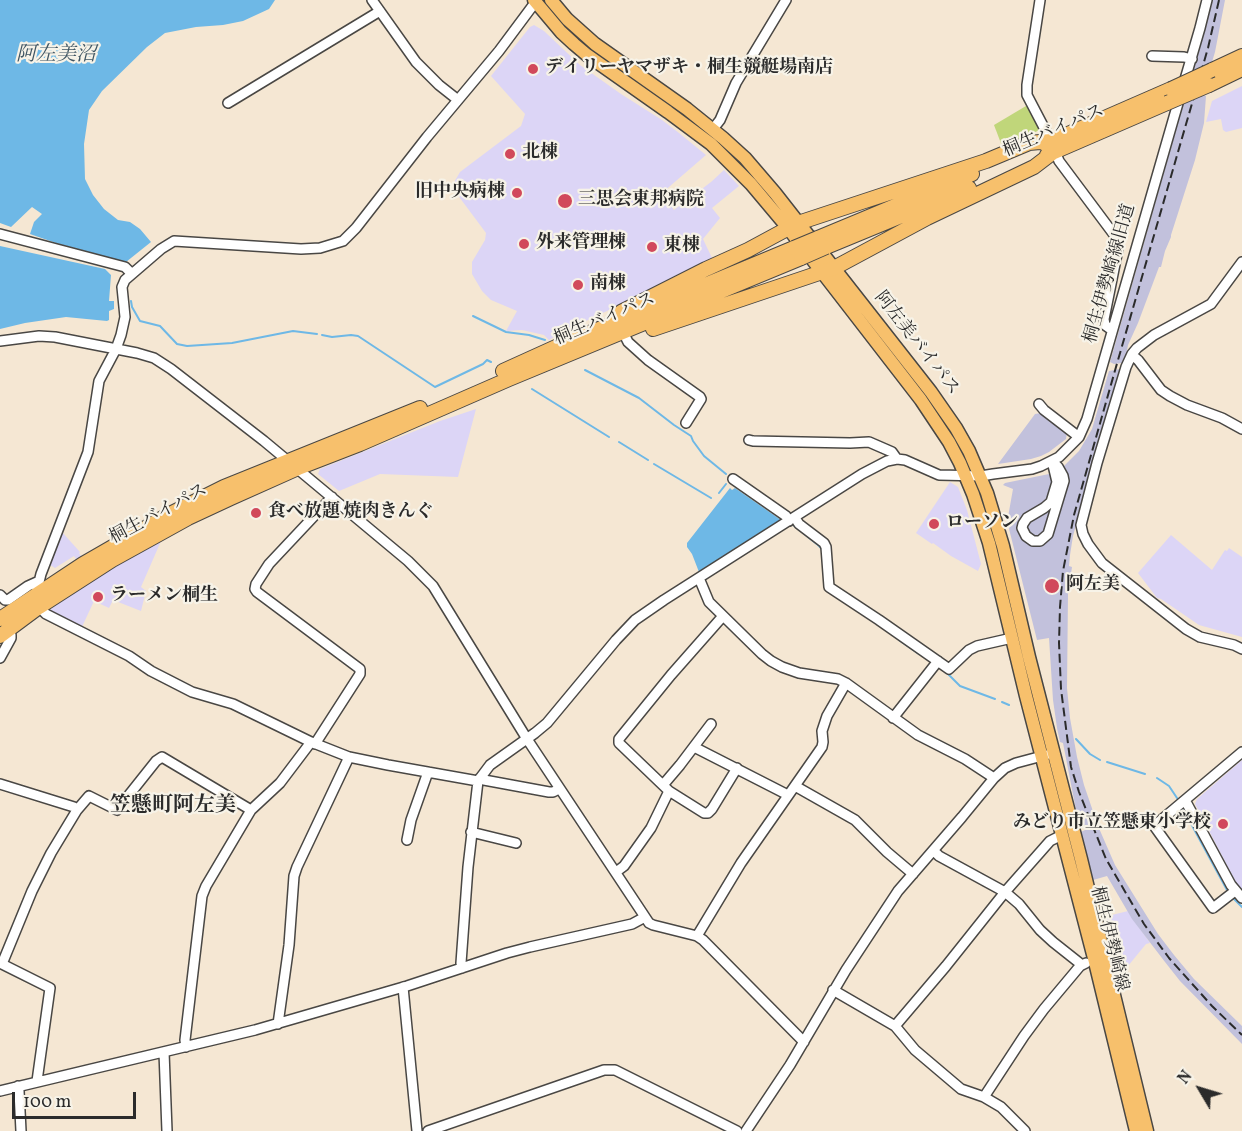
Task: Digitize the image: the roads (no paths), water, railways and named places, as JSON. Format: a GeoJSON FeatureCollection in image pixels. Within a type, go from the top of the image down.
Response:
{"type":"FeatureCollection","features":[{"type":"Feature","properties":{"kind":"highway","name":"桐生バイパス"},"geometry":{"type":"LineString","coordinates":[[1053,146],[1242,56]]}},
{"type":"Feature","properties":{"kind":"highway","name":"桐生バイパス"},"geometry":{"type":"LineString","coordinates":[[293,464],[556,347],[822,243],[1053,146],[1167,104],[1242,69]]}},
{"type":"Feature","properties":{"kind":"highway"},"geometry":{"type":"LineString","coordinates":[[556,347],[572,335],[793,226],[986,161],[1029,143],[1053,146]]}},
{"type":"Feature","properties":{"kind":"highway"},"geometry":{"type":"LineString","coordinates":[[509,379],[556,367],[626,338],[828,270],[927,218],[1034,167],[1053,146]]}},
{"type":"Feature","properties":{"kind":"highway","name":"桐生バイパス"},"geometry":{"type":"LineString","coordinates":[[3,628],[38,594],[108,548],[224,487],[360,444],[797,253]]}},
{"type":"Feature","properties":{"kind":"main road","name":"阿左美バイパス"},"geometry":{"type":"LineString","coordinates":[[550,0],[595,44],[713,129],[745,158],[793,226],[828,270],[938,400],[956,428],[981,476],[996,520],[1029,657],[1048,754]]}},
{"type":"Feature","properties":{"kind":"main road","name":"阿左美バイパス"},"geometry":{"type":"LineString","coordinates":[[536,1],[561,32],[587,55],[717,149],[793,226]]}},
{"type":"Feature","properties":{"kind":"main road","name":"阿左美バイパス"},"geometry":{"type":"LineString","coordinates":[[828,270],[921,400],[949,442],[967,476],[985,528],[1012,638],[1071,822]]}},
{"type":"Feature","properties":{"kind":"main road","name":"桐生伊勢崎線"},"geometry":{"type":"LineString","coordinates":[[1048,754],[1062,835],[1136,1131]]}},
{"type":"Feature","properties":{"kind":"main road","name":"桐生伊勢崎線"},"geometry":{"type":"LineString","coordinates":[[1071,822],[1147,1131]]}},
{"type":"Feature","properties":{"kind":"street"},"geometry":{"type":"LineString","coordinates":[[372,0],[416,62],[458,100]]}},
{"type":"Feature","properties":{"kind":"street"},"geometry":{"type":"LineString","coordinates":[[713,129],[720,120],[736,83],[786,0]]}},
{"type":"Feature","properties":{"kind":"street"},"geometry":{"type":"LineString","coordinates":[[1040,0],[1027,95],[1059,161],[1118,240],[1119,249],[1104,319],[1105,325],[1112,330]]}},
{"type":"Feature","properties":{"kind":"street","name":"桐生伊勢崎線旧道"},"geometry":{"type":"LineString","coordinates":[[749,440],[869,442],[892,452],[897,459],[905,460],[939,475],[981,476],[1032,469],[1052,461],[1065,452],[1079,436],[1087,419],[1207,0]]}},
{"type":"Feature","properties":{"kind":"street"},"geometry":{"type":"LineString","coordinates":[[38,594],[88,452],[99,381],[116,349],[124,323],[123,283],[165,246],[178,241],[301,249],[320,248],[347,238],[536,1]]}},
{"type":"Feature","properties":{"kind":"street"},"geometry":{"type":"LineString","coordinates":[[228,104],[380,11]]}},
{"type":"Feature","properties":{"kind":"street"},"geometry":{"type":"LineString","coordinates":[[1152,56],[1192,58]]}},
{"type":"Feature","properties":{"kind":"street"},"geometry":{"type":"LineString","coordinates":[[0,234],[125,267],[132,273]]}},
{"type":"Feature","properties":{"kind":"street"},"geometry":{"type":"LineString","coordinates":[[1242,262],[1211,304],[1154,335],[1137,348],[1132,355],[1126,367],[1081,525],[1083,534],[1093,552],[1104,565],[1186,629],[1200,637],[1242,649]]}},
{"type":"Feature","properties":{"kind":"street"},"geometry":{"type":"LineString","coordinates":[[0,341],[39,336],[55,337],[145,355],[162,362],[293,464],[408,561],[433,586],[559,789],[645,917],[653,926],[697,936],[704,940],[804,1042]]}},
{"type":"Feature","properties":{"kind":"street"},"geometry":{"type":"LineString","coordinates":[[626,338],[648,360],[700,397],[686,423]]}},
{"type":"Feature","properties":{"kind":"street"},"geometry":{"type":"LineString","coordinates":[[1132,355],[1161,390],[1187,405],[1222,417],[1242,429]]}},
{"type":"Feature","properties":{"kind":"street"},"geometry":{"type":"LineString","coordinates":[[1039,404],[1079,436]]}},
{"type":"Feature","properties":{"kind":"street"},"geometry":{"type":"LineString","coordinates":[[462,968],[471,832],[479,780],[490,765],[547,723],[630,625],[643,614],[862,474],[887,461],[897,459]]}},
{"type":"Feature","properties":{"kind":"street"},"geometry":{"type":"LineString","coordinates":[[1052,461],[1058,467],[1064,481],[1048,534],[1040,541],[1033,541],[1026,536],[1022,528],[1027,518],[1051,502],[1057,482],[1052,461]]}},
{"type":"Feature","properties":{"kind":"street"},"geometry":{"type":"LineString","coordinates":[[733,479],[824,543],[829,587],[949,669],[976,646],[1012,638]]}},
{"type":"Feature","properties":{"kind":"street"},"geometry":{"type":"LineString","coordinates":[[186,1047],[192,969],[202,896],[206,886],[251,810],[274,790],[313,743],[360,674],[360,669],[255,589],[269,564],[332,497]]}},
{"type":"Feature","properties":{"kind":"street"},"geometry":{"type":"LineString","coordinates":[[699,578],[707,599],[775,664],[846,683],[918,735],[966,759],[994,778]]}},
{"type":"Feature","properties":{"kind":"street"},"geometry":{"type":"LineString","coordinates":[[0,595],[8,600],[28,586],[38,594],[46,614],[129,656],[151,671],[192,692],[233,704],[313,743],[350,756],[388,765],[549,792],[559,789]]}},
{"type":"Feature","properties":{"kind":"street"},"geometry":{"type":"LineString","coordinates":[[723,616],[671,675],[619,740],[619,743],[666,788],[701,812],[708,813],[712,810],[737,768]]}},
{"type":"Feature","properties":{"kind":"street"},"geometry":{"type":"LineString","coordinates":[[0,658],[11,638],[11,634],[3,628]]}},
{"type":"Feature","properties":{"kind":"street"},"geometry":{"type":"LineString","coordinates":[[893,718],[938,661]]}},
{"type":"Feature","properties":{"kind":"street"},"geometry":{"type":"LineString","coordinates":[[697,936],[741,863],[823,744],[822,731],[827,716],[846,683]]}},
{"type":"Feature","properties":{"kind":"street"},"geometry":{"type":"LineString","coordinates":[[616,872],[624,866],[651,828],[666,788],[711,724]]}},
{"type":"Feature","properties":{"kind":"street"},"geometry":{"type":"LineString","coordinates":[[694,747],[788,795]]}},
{"type":"Feature","properties":{"kind":"street"},"geometry":{"type":"LineString","coordinates":[[1235,891],[1213,908],[1153,825],[1242,752]]}},
{"type":"Feature","properties":{"kind":"street"},"geometry":{"type":"LineString","coordinates":[[746,1131],[891,901],[994,778],[1010,765],[1048,754]]}},
{"type":"Feature","properties":{"kind":"street"},"geometry":{"type":"LineString","coordinates":[[278,1024],[289,945],[294,876],[350,756]]}},
{"type":"Feature","properties":{"kind":"street"},"geometry":{"type":"LineString","coordinates":[[37,1082],[51,988],[1,964],[36,882],[77,810],[89,796],[117,810],[156,761],[162,757],[251,810]]}},
{"type":"Feature","properties":{"kind":"street"},"geometry":{"type":"LineString","coordinates":[[407,840],[411,820],[428,772]]}},
{"type":"Feature","properties":{"kind":"street"},"geometry":{"type":"LineString","coordinates":[[0,784],[74,807],[77,810]]}},
{"type":"Feature","properties":{"kind":"street"},"geometry":{"type":"LineString","coordinates":[[795,786],[855,820],[913,874]]}},
{"type":"Feature","properties":{"kind":"street"},"geometry":{"type":"LineString","coordinates":[[1185,800],[1235,891],[1242,898]]}},
{"type":"Feature","properties":{"kind":"street"},"geometry":{"type":"LineString","coordinates":[[471,832],[516,843]]}},
{"type":"Feature","properties":{"kind":"street"},"geometry":{"type":"LineString","coordinates":[[895,1026],[1005,892],[1050,841],[1062,835]]}},
{"type":"Feature","properties":{"kind":"street"},"geometry":{"type":"LineString","coordinates":[[934,851],[939,856],[1005,892],[1019,904],[1040,930],[1082,964]]}},
{"type":"Feature","properties":{"kind":"street"},"geometry":{"type":"LineString","coordinates":[[0,1091],[278,1024],[530,947],[632,924],[645,917]]}},
{"type":"Feature","properties":{"kind":"street"},"geometry":{"type":"LineString","coordinates":[[984,1096],[1044,1009],[1082,964],[1095,962]]}},
{"type":"Feature","properties":{"kind":"street"},"geometry":{"type":"LineString","coordinates":[[403,987],[417,1131]]}},
{"type":"Feature","properties":{"kind":"street"},"geometry":{"type":"LineString","coordinates":[[833,990],[895,1026],[915,1050],[962,1089],[984,1096],[1001,1107],[1025,1131]]}},
{"type":"Feature","properties":{"kind":"street"},"geometry":{"type":"LineString","coordinates":[[164,1052],[167,1131]]}},
{"type":"Feature","properties":{"kind":"street"},"geometry":{"type":"LineString","coordinates":[[428,1131],[604,1070],[615,1070],[737,1131]]}},
{"type":"Feature","properties":{"kind":"street"},"geometry":{"type":"LineString","coordinates":[[18,1086],[21,1131]]}},
{"type":"Feature","properties":{"kind":"water","name":"阿左美沼"},"geometry":{"type":"Polygon","coordinates":[[[0,0],[275,0],[269,9],[243,21],[165,33],[147,47],[102,91],[89,110],[84,144],[85,179],[93,195],[104,209],[118,220],[130,222],[140,229],[151,242],[126,262],[30,234],[34,222],[42,214],[32,207],[11,227],[0,223],[0,0]]]}},
{"type":"Feature","properties":{"kind":"water"},"geometry":{"type":"Polygon","coordinates":[[[0,246],[105,269],[111,275],[109,301],[114,301],[114,309],[109,311],[109,320],[66,317],[0,329],[0,246]]]}},
{"type":"Feature","properties":{"kind":"water"},"geometry":{"type":"Polygon","coordinates":[[[730,488],[732,490],[735,488],[781,520],[699,572],[687,543],[730,488]]]}},
{"type":"Feature","properties":{"kind":"waterway"},"geometry":{"type":"LineString","coordinates":[[131,301],[140,321],[160,326],[177,344],[187,346],[232,343],[293,331],[317,334]]}},
{"type":"Feature","properties":{"kind":"waterway"},"geometry":{"type":"LineString","coordinates":[[473,316],[506,332],[545,340]]}},
{"type":"Feature","properties":{"kind":"waterway"},"geometry":{"type":"LineString","coordinates":[[322,335],[358,336],[435,387],[487,360],[491,362]]}},
{"type":"Feature","properties":{"kind":"waterway"},"geometry":{"type":"LineString","coordinates":[[585,370],[639,398],[691,436],[704,456],[726,474]]}},
{"type":"Feature","properties":{"kind":"waterway"},"geometry":{"type":"LineString","coordinates":[[532,389],[609,437]]}},
{"type":"Feature","properties":{"kind":"waterway"},"geometry":{"type":"LineString","coordinates":[[619,442],[648,460]]}},
{"type":"Feature","properties":{"kind":"waterway"},"geometry":{"type":"LineString","coordinates":[[654,464],[711,498]]}},
{"type":"Feature","properties":{"kind":"waterway"},"geometry":{"type":"LineString","coordinates":[[719,493],[726,484]]}},
{"type":"Feature","properties":{"kind":"waterway"},"geometry":{"type":"LineString","coordinates":[[792,524],[822,549]]}},
{"type":"Feature","properties":{"kind":"waterway"},"geometry":{"type":"LineString","coordinates":[[899,640],[919,654]]}},
{"type":"Feature","properties":{"kind":"waterway"},"geometry":{"type":"LineString","coordinates":[[946,672],[960,686],[995,699]]}},
{"type":"Feature","properties":{"kind":"waterway"},"geometry":{"type":"LineString","coordinates":[[1002,702],[1009,705]]}},
{"type":"Feature","properties":{"kind":"waterway"},"geometry":{"type":"LineString","coordinates":[[1076,739],[1090,754],[1100,760]]}},
{"type":"Feature","properties":{"kind":"waterway"},"geometry":{"type":"LineString","coordinates":[[1107,762],[1145,774]]}},
{"type":"Feature","properties":{"kind":"waterway"},"geometry":{"type":"LineString","coordinates":[[1157,778],[1169,786],[1179,801]]}},
{"type":"Feature","properties":{"kind":"waterway"},"geometry":{"type":"LineString","coordinates":[[1182,807],[1227,890]]}},
{"type":"Feature","properties":{"kind":"waterway"},"geometry":{"type":"LineString","coordinates":[[1233,898],[1242,907]]}},
{"type":"Feature","properties":{"kind":"railway"},"geometry":{"type":"LineString","coordinates":[[1219,0],[1208,48],[1074,515],[1063,571],[1059,643],[1061,689],[1071,767],[1106,859],[1144,924],[1169,958],[1212,1006],[1242,1035]]}},
{"type":"Feature","properties":{"kind":"place","name":"デイリーヤマザキ・桐生競艇場南店"},"geometry":{"type":"Point","coordinates":[533,69]}},
{"type":"Feature","properties":{"kind":"place","name":"北棟"},"geometry":{"type":"Point","coordinates":[510,154]}},
{"type":"Feature","properties":{"kind":"place","name":"旧中央病棟"},"geometry":{"type":"Point","coordinates":[517,193]}},
{"type":"Feature","properties":{"kind":"place","name":"三思会東邦病院"},"geometry":{"type":"Point","coordinates":[565,201]}},
{"type":"Feature","properties":{"kind":"place","name":"外来管理棟"},"geometry":{"type":"Point","coordinates":[524,244]}},
{"type":"Feature","properties":{"kind":"place","name":"東棟"},"geometry":{"type":"Point","coordinates":[652,247]}},
{"type":"Feature","properties":{"kind":"place","name":"南棟"},"geometry":{"type":"Point","coordinates":[578,285]}},
{"type":"Feature","properties":{"kind":"place","name":"食べ放題 焼肉きんぐ"},"geometry":{"type":"Point","coordinates":[256,513]}},
{"type":"Feature","properties":{"kind":"place","name":"ローソン"},"geometry":{"type":"Point","coordinates":[934,524]}},
{"type":"Feature","properties":{"kind":"place","name":"阿左美"},"geometry":{"type":"Point","coordinates":[1052,586]}},
{"type":"Feature","properties":{"kind":"place","name":"ラーメン桐生"},"geometry":{"type":"Point","coordinates":[98,597]}},
{"type":"Feature","properties":{"kind":"place","name":"みどり市立笠懸東小学校"},"geometry":{"type":"Point","coordinates":[1223,824]}},
{"type":"Feature","properties":{"kind":"district","name":"笠懸町阿左美"},"geometry":{"type":"Point","coordinates":[173,807]}}]}
